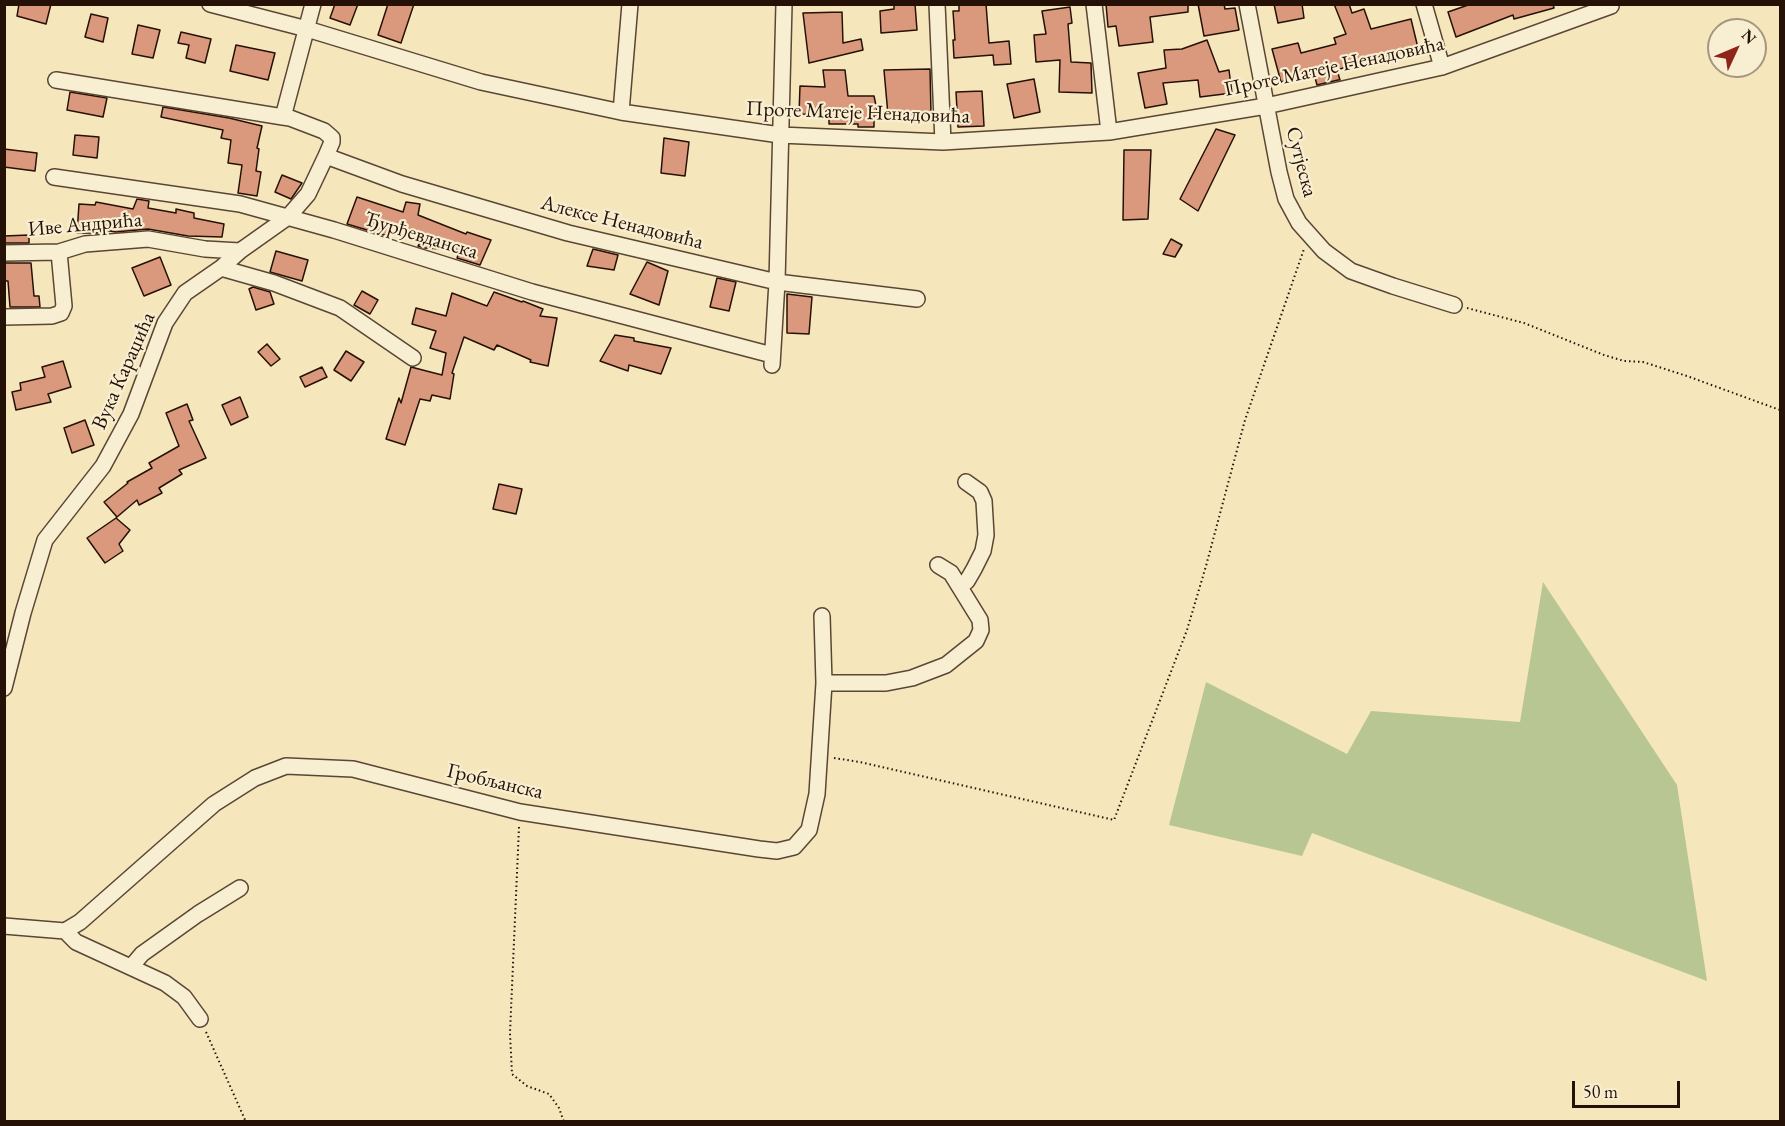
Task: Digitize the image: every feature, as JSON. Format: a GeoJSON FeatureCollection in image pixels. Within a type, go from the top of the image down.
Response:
{"type":"FeatureCollection","features":[{"type":"Feature","properties":{"kind":"street","name":"Проте Матеје Ненадовића"},"geometry":{"type":"LineString","coordinates":[[210,4],[307,29],[481,82],[621,112],[780,135],[943,142],[1109,132],[1266,106],[1442,67],[1610,5]]}},
{"type":"Feature","properties":{"kind":"street"},"geometry":{"type":"LineString","coordinates":[[284,113],[313,4]]}},
{"type":"Feature","properties":{"kind":"street"},"geometry":{"type":"LineString","coordinates":[[621,112],[630,4]]}},
{"type":"Feature","properties":{"kind":"street"},"geometry":{"type":"LineString","coordinates":[[777,282],[784,4]]}},
{"type":"Feature","properties":{"kind":"street"},"geometry":{"type":"LineString","coordinates":[[937,4],[943,142]]}},
{"type":"Feature","properties":{"kind":"street"},"geometry":{"type":"LineString","coordinates":[[1094,4],[1109,132]]}},
{"type":"Feature","properties":{"kind":"street","name":"Сутјеска"},"geometry":{"type":"LineString","coordinates":[[1247,4],[1279,172],[1286,199],[1299,223],[1324,251],[1351,271],[1454,305]]}},
{"type":"Feature","properties":{"kind":"street"},"geometry":{"type":"LineString","coordinates":[[1424,4],[1442,67]]}},
{"type":"Feature","properties":{"kind":"street"},"geometry":{"type":"LineString","coordinates":[[56,80],[284,113],[290,118],[324,131],[332,138],[326,156]]}},
{"type":"Feature","properties":{"kind":"street","name":"Вука Караџића"},"geometry":{"type":"LineString","coordinates":[[4,688],[45,540],[103,466],[131,414],[165,323],[185,293],[288,217],[308,194],[326,156]]}},
{"type":"Feature","properties":{"kind":"street","name":"Алексе Ненадовића"},"geometry":{"type":"LineString","coordinates":[[326,156],[402,184],[568,233],[777,282],[917,299]]}},
{"type":"Feature","properties":{"kind":"street","name":"Ђурђевданска"},"geometry":{"type":"LineString","coordinates":[[54,177],[240,204],[532,292],[772,360],[777,282]]}},
{"type":"Feature","properties":{"kind":"street","name":"Иве Андрића"},"geometry":{"type":"LineString","coordinates":[[4,253],[59,252],[85,244],[148,239],[205,249],[240,251]]}},
{"type":"Feature","properties":{"kind":"street"},"geometry":{"type":"LineString","coordinates":[[4,317],[52,316],[61,313],[64,306],[59,252]]}},
{"type":"Feature","properties":{"kind":"street"},"geometry":{"type":"LineString","coordinates":[[221,268],[340,308],[413,358]]}},
{"type":"Feature","properties":{"kind":"street"},"geometry":{"type":"LineString","coordinates":[[960,587],[967,581],[983,551],[986,535],[984,501],[980,492],[966,482]]}},
{"type":"Feature","properties":{"kind":"street"},"geometry":{"type":"LineString","coordinates":[[824,683],[886,683],[912,678],[946,664],[976,641],[981,630],[981,620],[951,573],[938,565]]}},
{"type":"Feature","properties":{"kind":"street","name":"Гробљанска"},"geometry":{"type":"LineString","coordinates":[[65,931],[80,922],[214,804],[255,778],[286,766],[353,769],[520,812],[777,851],[794,847],[809,830],[817,794],[824,683],[822,616]]}},
{"type":"Feature","properties":{"kind":"street"},"geometry":{"type":"LineString","coordinates":[[131,968],[138,958],[152,947],[240,888]]}},
{"type":"Feature","properties":{"kind":"street"},"geometry":{"type":"LineString","coordinates":[[4,926],[65,931],[76,942],[165,983],[184,997],[200,1019]]}},
{"type":"Feature","properties":{"kind":"path"},"geometry":{"type":"LineString","coordinates":[[819,755],[1114,820],[1186,630],[1206,566],[1245,420],[1306,244],[1311,237]]}},
{"type":"Feature","properties":{"kind":"path"},"geometry":{"type":"LineString","coordinates":[[1454,305],[1524,323],[1604,356],[1624,361],[1643,362],[1780,410]]}},
{"type":"Feature","properties":{"kind":"path"},"geometry":{"type":"LineString","coordinates":[[520,812],[510,1033],[512,1074],[527,1086],[549,1094],[559,1108],[564,1122]]}},
{"type":"Feature","properties":{"kind":"path"},"geometry":{"type":"LineString","coordinates":[[200,1019],[246,1122]]}},
{"type":"Feature","properties":{"kind":"green space"},"geometry":{"type":"Polygon","coordinates":[[[1543,582],[1677,785],[1707,981],[1312,833],[1302,856],[1169,825],[1206,682],[1347,754],[1371,711],[1520,722],[1543,582]]]}},
{"type":"Feature","properties":{"kind":"building"},"geometry":{"type":"Polygon","coordinates":[[[19,4],[51,4],[46,24],[17,16],[19,4]]]}},
{"type":"Feature","properties":{"kind":"building"},"geometry":{"type":"Polygon","coordinates":[[[335,4],[358,4],[350,25],[330,18],[335,4]]]}},
{"type":"Feature","properties":{"kind":"building"},"geometry":{"type":"Polygon","coordinates":[[[388,4],[414,4],[401,43],[378,35],[388,4]]]}},
{"type":"Feature","properties":{"kind":"building"},"geometry":{"type":"Polygon","coordinates":[[[894,4],[915,4],[917,30],[881,33],[880,11],[894,9],[894,4]]]}},
{"type":"Feature","properties":{"kind":"building"},"geometry":{"type":"Polygon","coordinates":[[[959,4],[986,4],[989,43],[1009,41],[1011,64],[994,65],[993,55],[954,58],[953,11],[959,11],[959,4]]]}},
{"type":"Feature","properties":{"kind":"building"},"geometry":{"type":"Polygon","coordinates":[[[1106,4],[1188,4],[1188,12],[1150,17],[1153,42],[1119,46],[1116,26],[1108,27],[1106,4]]]}},
{"type":"Feature","properties":{"kind":"building"},"geometry":{"type":"Polygon","coordinates":[[[1198,4],[1224,4],[1225,9],[1235,8],[1239,30],[1204,36],[1198,4]]]}},
{"type":"Feature","properties":{"kind":"building"},"geometry":{"type":"Polygon","coordinates":[[[1274,4],[1302,4],[1304,18],[1278,23],[1274,4]]]}},
{"type":"Feature","properties":{"kind":"building"},"geometry":{"type":"Polygon","coordinates":[[[1334,4],[1349,4],[1352,13],[1364,9],[1371,29],[1411,19],[1418,48],[1337,70],[1340,80],[1317,85],[1314,74],[1281,82],[1272,49],[1298,43],[1301,53],[1336,44],[1334,38],[1346,34],[1334,4]]]}},
{"type":"Feature","properties":{"kind":"building"},"geometry":{"type":"Polygon","coordinates":[[[1471,4],[1553,4],[1554,8],[1514,19],[1513,15],[1456,37],[1448,12],[1471,4]]]}},
{"type":"Feature","properties":{"kind":"building"},"geometry":{"type":"Polygon","coordinates":[[[1070,7],[1072,23],[1068,24],[1071,62],[1091,63],[1092,93],[1059,92],[1060,60],[1036,62],[1034,35],[1046,34],[1042,11],[1070,7]]]}},
{"type":"Feature","properties":{"kind":"building"},"geometry":{"type":"Polygon","coordinates":[[[842,12],[843,43],[861,39],[863,50],[809,63],[803,13],[842,12]]]}},
{"type":"Feature","properties":{"kind":"building"},"geometry":{"type":"Polygon","coordinates":[[[91,14],[108,18],[103,42],[85,37],[91,14]]]}},
{"type":"Feature","properties":{"kind":"building"},"geometry":{"type":"Polygon","coordinates":[[[138,25],[160,30],[153,58],[132,54],[138,25]]]}},
{"type":"Feature","properties":{"kind":"building"},"geometry":{"type":"Polygon","coordinates":[[[181,32],[211,39],[205,63],[186,58],[189,45],[178,43],[181,32]]]}},
{"type":"Feature","properties":{"kind":"building"},"geometry":{"type":"Polygon","coordinates":[[[1207,40],[1219,72],[1229,70],[1232,93],[1200,97],[1198,80],[1163,83],[1167,104],[1145,108],[1138,73],[1166,68],[1164,50],[1182,49],[1207,40]]]}},
{"type":"Feature","properties":{"kind":"building"},"geometry":{"type":"Polygon","coordinates":[[[236,45],[275,53],[268,80],[230,71],[236,45]]]}},
{"type":"Feature","properties":{"kind":"building"},"geometry":{"type":"Polygon","coordinates":[[[930,69],[931,114],[888,115],[884,70],[930,69]]]}},
{"type":"Feature","properties":{"kind":"building"},"geometry":{"type":"Polygon","coordinates":[[[823,70],[845,70],[848,96],[874,96],[878,115],[874,115],[874,127],[858,127],[858,124],[829,124],[829,115],[799,114],[800,86],[825,87],[823,70]]]}},
{"type":"Feature","properties":{"kind":"building"},"geometry":{"type":"Polygon","coordinates":[[[1034,79],[1040,112],[1014,118],[1007,84],[1034,79]]]}},
{"type":"Feature","properties":{"kind":"building"},"geometry":{"type":"Polygon","coordinates":[[[982,91],[984,126],[958,127],[956,92],[982,91]]]}},
{"type":"Feature","properties":{"kind":"building"},"geometry":{"type":"Polygon","coordinates":[[[70,92],[107,98],[103,117],[67,110],[70,92]]]}},
{"type":"Feature","properties":{"kind":"building"},"geometry":{"type":"Polygon","coordinates":[[[163,107],[262,126],[257,148],[259,149],[256,171],[261,172],[257,196],[238,193],[242,165],[228,163],[231,140],[221,138],[223,130],[161,117],[163,107]]]}},
{"type":"Feature","properties":{"kind":"building"},"geometry":{"type":"Polygon","coordinates":[[[1216,129],[1235,135],[1198,211],[1180,199],[1216,129]]]}},
{"type":"Feature","properties":{"kind":"building"},"geometry":{"type":"Polygon","coordinates":[[[75,135],[99,137],[97,158],[73,155],[75,135]]]}},
{"type":"Feature","properties":{"kind":"building"},"geometry":{"type":"Polygon","coordinates":[[[664,138],[689,142],[685,176],[661,173],[664,138]]]}},
{"type":"Feature","properties":{"kind":"building"},"geometry":{"type":"Polygon","coordinates":[[[4,149],[37,153],[35,171],[4,167],[4,149]]]}},
{"type":"Feature","properties":{"kind":"building"},"geometry":{"type":"Polygon","coordinates":[[[1124,150],[1151,150],[1148,219],[1123,220],[1124,150]]]}},
{"type":"Feature","properties":{"kind":"building"},"geometry":{"type":"Polygon","coordinates":[[[282,175],[302,183],[291,199],[275,192],[282,175]]]}},
{"type":"Feature","properties":{"kind":"building"},"geometry":{"type":"Polygon","coordinates":[[[357,197],[403,212],[406,202],[420,204],[418,215],[466,234],[467,232],[491,240],[480,265],[457,258],[460,250],[418,246],[424,235],[390,226],[387,236],[347,224],[357,197]]]}},
{"type":"Feature","properties":{"kind":"building"},"geometry":{"type":"Polygon","coordinates":[[[137,199],[149,201],[148,208],[176,213],[176,209],[194,213],[194,218],[224,224],[222,237],[188,236],[148,229],[77,233],[79,204],[95,205],[96,202],[133,209],[137,199]]]}},
{"type":"Feature","properties":{"kind":"building"},"geometry":{"type":"Polygon","coordinates":[[[29,235],[29,243],[4,243],[4,236],[29,235]]]}},
{"type":"Feature","properties":{"kind":"building"},"geometry":{"type":"Polygon","coordinates":[[[1171,239],[1182,245],[1175,257],[1163,254],[1171,239]]]}},
{"type":"Feature","properties":{"kind":"building"},"geometry":{"type":"Polygon","coordinates":[[[593,249],[618,255],[614,270],[587,266],[593,249]]]}},
{"type":"Feature","properties":{"kind":"building"},"geometry":{"type":"Polygon","coordinates":[[[276,251],[308,260],[302,281],[270,272],[276,251]]]}},
{"type":"Feature","properties":{"kind":"building"},"geometry":{"type":"Polygon","coordinates":[[[160,257],[171,285],[144,296],[132,268],[160,257]]]}},
{"type":"Feature","properties":{"kind":"building"},"geometry":{"type":"Polygon","coordinates":[[[647,262],[668,271],[659,305],[630,294],[647,262]]]}},
{"type":"Feature","properties":{"kind":"building"},"geometry":{"type":"Polygon","coordinates":[[[4,263],[31,263],[34,296],[39,296],[40,307],[10,307],[4,263]]]}},
{"type":"Feature","properties":{"kind":"building"},"geometry":{"type":"Polygon","coordinates":[[[717,278],[736,282],[729,311],[710,307],[717,278]]]}},
{"type":"Feature","properties":{"kind":"building"},"geometry":{"type":"Polygon","coordinates":[[[253,287],[270,292],[274,304],[256,310],[249,289],[253,287]]]}},
{"type":"Feature","properties":{"kind":"building"},"geometry":{"type":"Polygon","coordinates":[[[362,291],[378,300],[370,314],[354,305],[362,291]]]}},
{"type":"Feature","properties":{"kind":"building"},"geometry":{"type":"Polygon","coordinates":[[[494,292],[543,309],[540,316],[557,318],[548,366],[530,362],[531,360],[497,345],[494,350],[464,337],[452,373],[454,374],[450,399],[432,395],[430,401],[420,399],[405,445],[386,439],[399,398],[401,403],[411,367],[442,375],[446,353],[430,348],[436,331],[412,324],[416,308],[446,316],[452,293],[487,306],[494,292]]]}},
{"type":"Feature","properties":{"kind":"building"},"geometry":{"type":"Polygon","coordinates":[[[787,294],[812,297],[809,334],[787,333],[787,294]]]}},
{"type":"Feature","properties":{"kind":"building"},"geometry":{"type":"Polygon","coordinates":[[[615,335],[671,348],[661,374],[629,365],[628,371],[600,361],[615,335]]]}},
{"type":"Feature","properties":{"kind":"building"},"geometry":{"type":"Polygon","coordinates":[[[267,344],[280,359],[271,366],[258,352],[267,344]]]}},
{"type":"Feature","properties":{"kind":"building"},"geometry":{"type":"Polygon","coordinates":[[[346,351],[364,362],[351,381],[334,370],[346,351]]]}},
{"type":"Feature","properties":{"kind":"building"},"geometry":{"type":"Polygon","coordinates":[[[63,361],[71,387],[48,394],[51,402],[16,410],[12,392],[21,390],[20,383],[45,377],[42,367],[63,361]]]}},
{"type":"Feature","properties":{"kind":"building"},"geometry":{"type":"Polygon","coordinates":[[[322,367],[327,377],[305,387],[300,377],[322,367]]]}},
{"type":"Feature","properties":{"kind":"building"},"geometry":{"type":"Polygon","coordinates":[[[240,397],[248,417],[231,425],[222,405],[240,397]]]}},
{"type":"Feature","properties":{"kind":"building"},"geometry":{"type":"Polygon","coordinates":[[[187,404],[193,420],[189,421],[206,458],[179,470],[182,474],[159,488],[162,493],[139,505],[137,500],[117,517],[104,502],[127,482],[152,468],[149,463],[179,446],[166,413],[187,404]]]}},
{"type":"Feature","properties":{"kind":"building"},"geometry":{"type":"Polygon","coordinates":[[[85,420],[94,445],[72,453],[64,428],[85,420]]]}},
{"type":"Feature","properties":{"kind":"building"},"geometry":{"type":"Polygon","coordinates":[[[499,484],[522,489],[516,514],[493,509],[499,484]]]}},
{"type":"Feature","properties":{"kind":"building"},"geometry":{"type":"Polygon","coordinates":[[[116,518],[130,530],[119,544],[123,551],[105,563],[87,538],[116,518]]]}}]}
